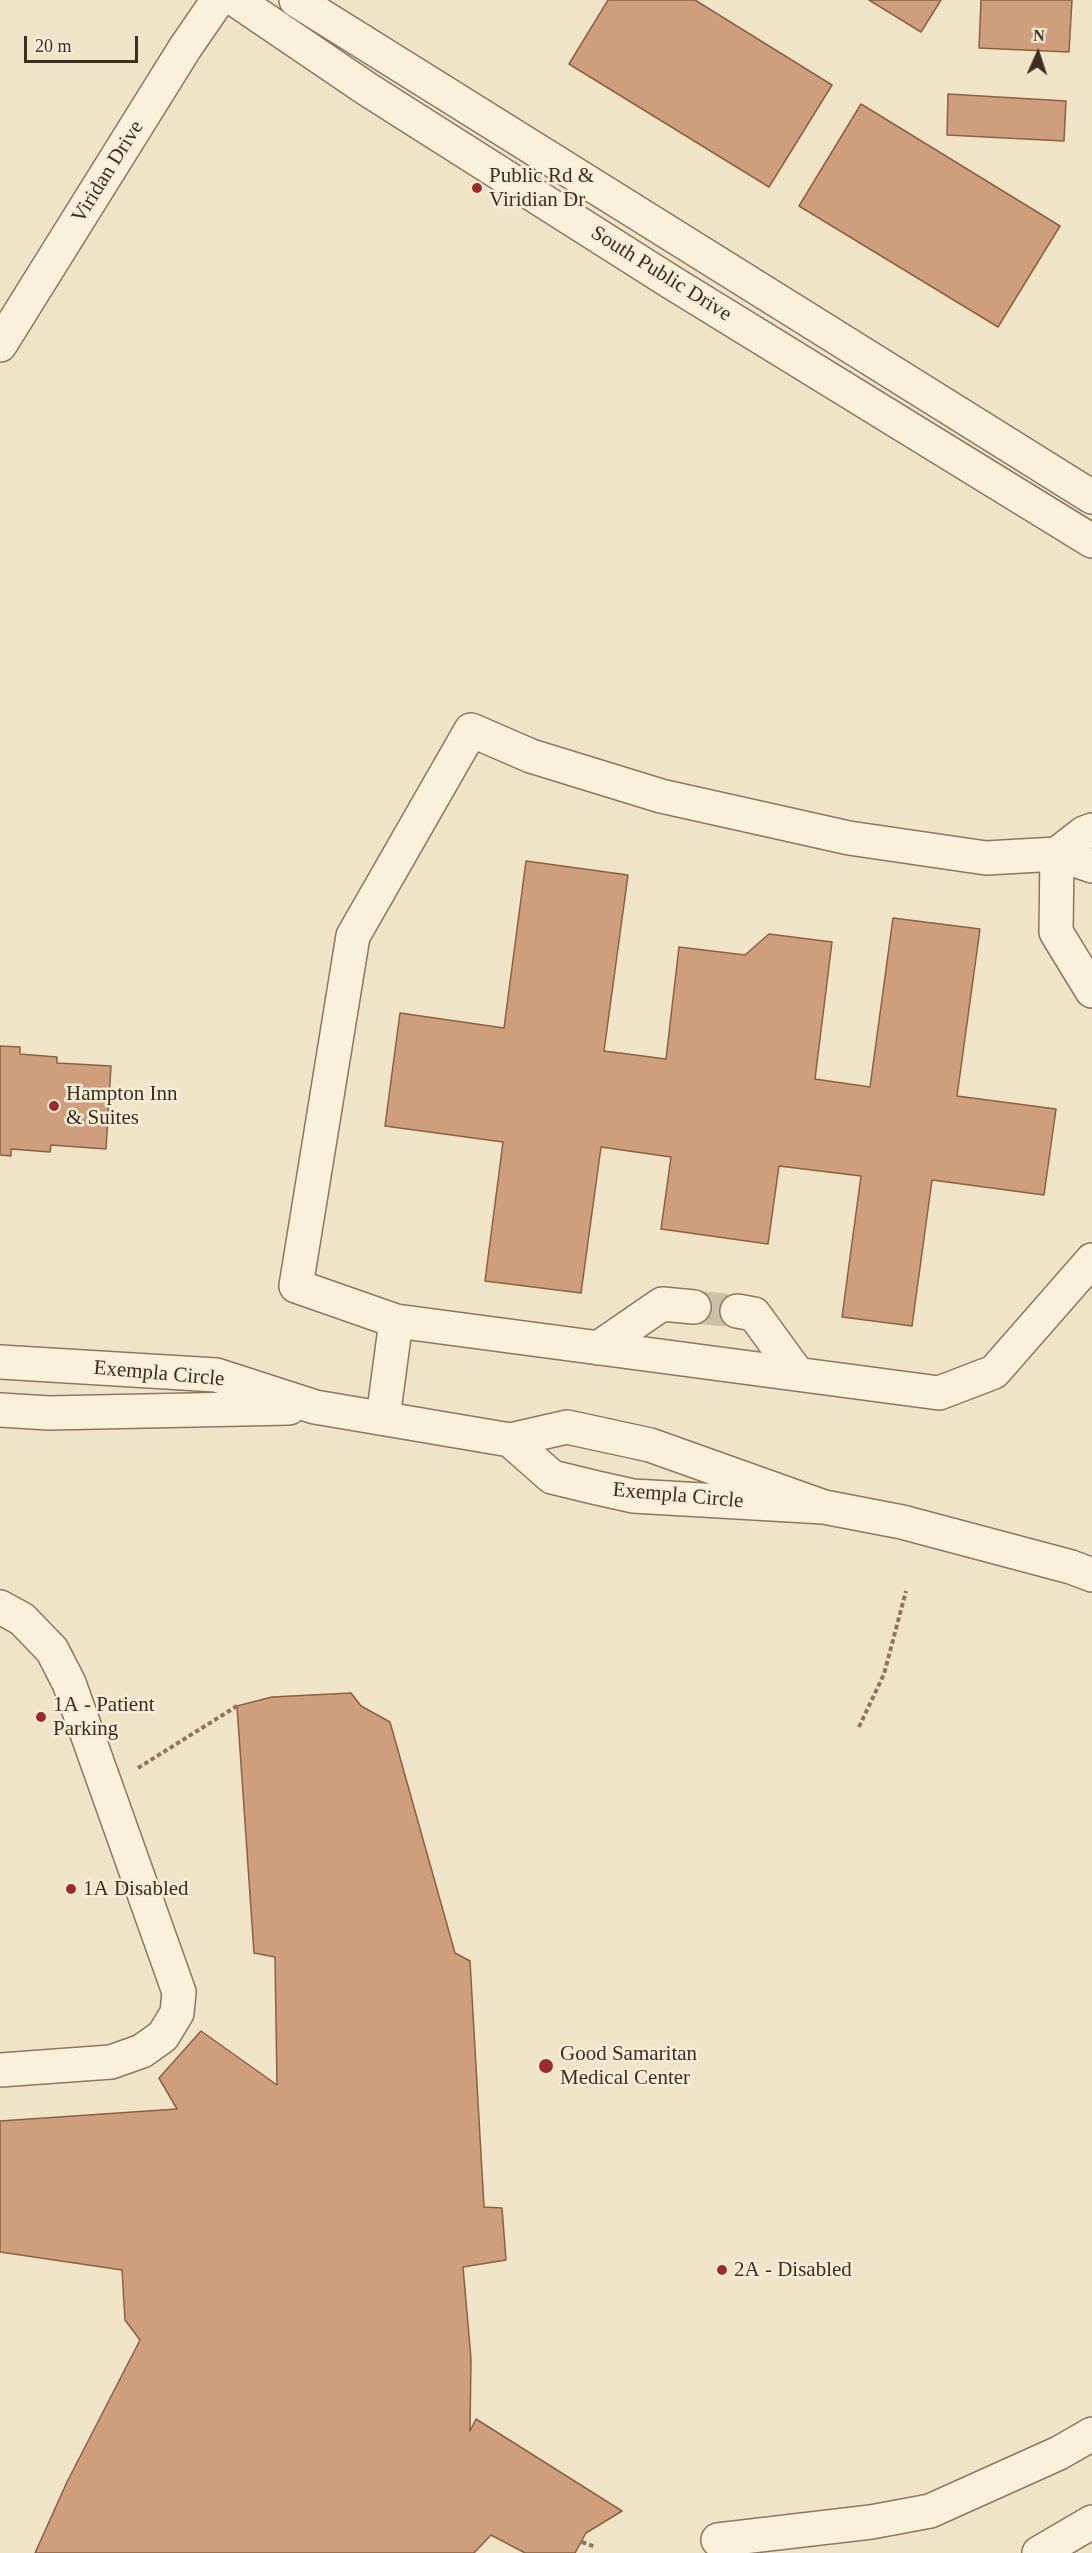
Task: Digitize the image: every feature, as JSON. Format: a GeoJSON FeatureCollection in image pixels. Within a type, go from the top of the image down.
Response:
{"type":"FeatureCollection","features":[{"type":"Feature","properties":{"kind":"street","name":"Viridan Drive"},"geometry":{"type":"LineString","coordinates":[[0,345],[185,48],[218,0]]}},
{"type":"Feature","properties":{"kind":"street","name":"South Public Drive"},"geometry":{"type":"LineString","coordinates":[[236,0],[367,89],[610,243],[1092,541]]}},
{"type":"Feature","properties":{"kind":"street","name":"South Public Drive"},"geometry":{"type":"LineString","coordinates":[[296,0],[1092,497]]}},
{"type":"Feature","properties":{"kind":"street"},"geometry":{"type":"LineString","coordinates":[[1092,866],[1057,854],[986,858],[849,838],[661,796],[531,756],[471,730],[354,936],[296,1286],[396,1321],[797,1372],[939,1393],[994,1372],[1092,1260]]}},
{"type":"Feature","properties":{"kind":"street"},"geometry":{"type":"LineString","coordinates":[[1057,854],[1084,833],[1092,830]]}},
{"type":"Feature","properties":{"kind":"street"},"geometry":{"type":"LineString","coordinates":[[1057,854],[1056,932],[1092,990]]}},
{"type":"Feature","properties":{"kind":"street"},"geometry":{"type":"LineString","coordinates":[[598,1348],[662,1304],[694,1307]]}},
{"type":"Feature","properties":{"kind":"street"},"geometry":{"type":"LineString","coordinates":[[737,1311],[754,1314],[797,1372]]}},
{"type":"Feature","properties":{"kind":"street"},"geometry":{"type":"LineString","coordinates":[[383,1418],[396,1321]]}},
{"type":"Feature","properties":{"kind":"street","name":"Exempla Circle"},"geometry":{"type":"LineString","coordinates":[[0,1362],[216,1376],[315,1407],[510,1440],[567,1427],[650,1445],[824,1507]]}},
{"type":"Feature","properties":{"kind":"street","name":"Exempla Circle"},"geometry":{"type":"LineString","coordinates":[[0,1410],[49,1413],[315,1407]]}},
{"type":"Feature","properties":{"kind":"street","name":"Exempla Circle"},"geometry":{"type":"LineString","coordinates":[[510,1440],[552,1477],[633,1496],[824,1507],[913,1525],[1071,1567],[1092,1575]]}},
{"type":"Feature","properties":{"kind":"street"},"geometry":{"type":"LineString","coordinates":[[0,1607],[22,1619],[52,1650],[69,1683],[179,1992],[177,2013],[163,2036],[142,2051],[111,2062],[0,2070]]}},
{"type":"Feature","properties":{"kind":"street"},"geometry":{"type":"LineString","coordinates":[[718,2540],[870,2522],[930,2511],[1059,2453],[1092,2434]]}},
{"type":"Feature","properties":{"kind":"street"},"geometry":{"type":"LineString","coordinates":[[1039,2553],[1092,2522]]}},
{"type":"Feature","properties":{"kind":"path"},"geometry":{"type":"LineString","coordinates":[[859,1727],[884,1674],[906,1591]]}},
{"type":"Feature","properties":{"kind":"path"},"geometry":{"type":"LineString","coordinates":[[107,1787],[237,1706]]}},
{"type":"Feature","properties":{"kind":"path"},"geometry":{"type":"LineString","coordinates":[[582,2542],[596,2547]]}},
{"type":"Feature","properties":{"kind":"building"},"geometry":{"type":"Polygon","coordinates":[[[608,0],[695,0],[832,85],[769,187],[569,64],[608,0]]]}},
{"type":"Feature","properties":{"kind":"building"},"geometry":{"type":"Polygon","coordinates":[[[869,0],[941,0],[921,32],[869,0]]]}},
{"type":"Feature","properties":{"kind":"building"},"geometry":{"type":"Polygon","coordinates":[[[981,0],[1072,0],[1069,52],[979,48],[981,0]]]}},
{"type":"Feature","properties":{"kind":"building"},"geometry":{"type":"Polygon","coordinates":[[[948,94],[1066,101],[1064,141],[947,135],[948,94]]]}},
{"type":"Feature","properties":{"kind":"building"},"geometry":{"type":"Polygon","coordinates":[[[861,104],[1060,226],[998,327],[799,206],[861,104]]]}},
{"type":"Feature","properties":{"kind":"building"},"geometry":{"type":"Polygon","coordinates":[[[526,861],[628,875],[604,1051],[666,1059],[679,947],[745,955],[769,934],[832,942],[815,1079],[870,1087],[893,918],[980,929],[957,1096],[1056,1109],[1044,1195],[932,1180],[912,1326],[842,1317],[861,1176],[779,1166],[768,1244],[661,1229],[671,1157],[601,1147],[581,1293],[485,1281],[503,1142],[385,1126],[400,1013],[504,1028],[526,861]]]}},
{"type":"Feature","properties":{"kind":"building","name":"Hampton Inn & Suites"},"geometry":{"type":"Polygon","coordinates":[[[0,1046],[20,1047],[20,1054],[57,1057],[57,1063],[111,1066],[106,1149],[51,1145],[50,1152],[11,1149],[11,1156],[0,1155],[0,1046]]]}},
{"type":"Feature","properties":{"kind":"building"},"geometry":{"type":"Polygon","coordinates":[[[351,1693],[361,1706],[390,1722],[455,1953],[470,1961],[484,2207],[502,2208],[506,2260],[463,2267],[471,2359],[470,2431],[476,2419],[622,2511],[586,2533],[575,2553],[525,2553],[491,2535],[474,2553],[35,2553],[67,2482],[140,2340],[125,2320],[122,2270],[0,2252],[0,2121],[177,2109],[159,2078],[201,2031],[277,2085],[275,1957],[254,1953],[237,1706],[272,1697],[351,1693]]]}},
{"type":"Feature","properties":{"kind":"tunnel"},"geometry":{"type":"LineString","coordinates":[[694,1307],[737,1311]]}},
{"type":"Feature","properties":{"kind":"place","name":"Public Rd & Viridian Dr"},"geometry":{"type":"Point","coordinates":[477,188]}},
{"type":"Feature","properties":{"kind":"place","name":"Hampton Inn & Suites"},"geometry":{"type":"Point","coordinates":[54,1106]}},
{"type":"Feature","properties":{"kind":"place","name":"1A - Patient Parking"},"geometry":{"type":"Point","coordinates":[41,1717]}},
{"type":"Feature","properties":{"kind":"place","name":"1A Disabled"},"geometry":{"type":"Point","coordinates":[71,1889]}},
{"type":"Feature","properties":{"kind":"place","name":"Good Samaritan Medical Center"},"geometry":{"type":"Point","coordinates":[546,2066]}},
{"type":"Feature","properties":{"kind":"place","name":"2A - Disabled"},"geometry":{"type":"Point","coordinates":[722,2270]}}]}
